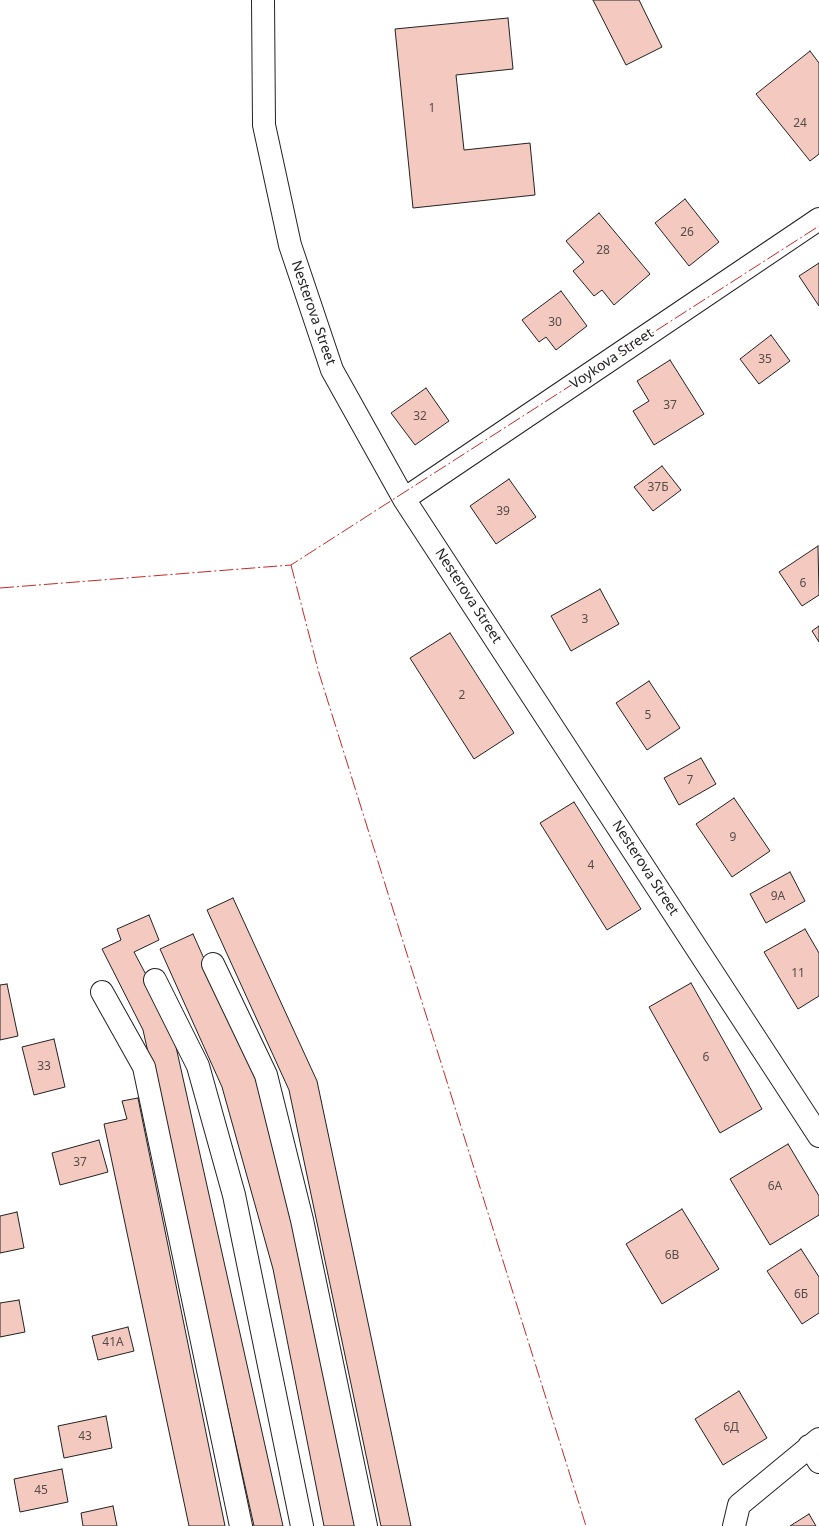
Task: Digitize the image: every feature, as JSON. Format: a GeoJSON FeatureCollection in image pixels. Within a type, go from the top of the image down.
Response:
{"type":"FeatureCollection","features":[{"type":"Feature","properties":{"kind":"street","name":"Nesterova Street"},"geometry":{"type":"LineString","coordinates":[[263,0],[264,125],[290,245],[332,370],[404,499],[819,1136]]}},
{"type":"Feature","properties":{"kind":"street","name":"Voykova Street"},"geometry":{"type":"LineString","coordinates":[[404,499],[819,219]]}},
{"type":"Feature","properties":{"kind":"street"},"geometry":{"type":"LineString","coordinates":[[214,964],[266,1075],[302,1220],[366,1526]]}},
{"type":"Feature","properties":{"kind":"street"},"geometry":{"type":"LineString","coordinates":[[155,980],[198,1066],[234,1195],[302,1526]]}},
{"type":"Feature","properties":{"kind":"street"},"geometry":{"type":"LineString","coordinates":[[102,992],[144,1067],[241,1526]]}},
{"type":"Feature","properties":{"kind":"street"},"geometry":{"type":"LineString","coordinates":[[734,1526],[738,1505],[816,1449]]}},
{"type":"Feature","properties":{"kind":"building"},"geometry":{"type":"Polygon","coordinates":[[[593,0],[639,0],[662,47],[626,65],[593,0]]]}},
{"type":"Feature","properties":{"kind":"building"},"geometry":{"type":"Polygon","coordinates":[[[508,18],[513,69],[456,75],[464,150],[530,143],[535,195],[413,208],[395,29],[508,18]]]}},
{"type":"Feature","properties":{"kind":"building"},"geometry":{"type":"Polygon","coordinates":[[[810,51],[819,63],[819,154],[810,161],[756,94],[810,51]]]}},
{"type":"Feature","properties":{"kind":"building"},"geometry":{"type":"Polygon","coordinates":[[[685,199],[719,242],[689,266],[655,223],[685,199]]]}},
{"type":"Feature","properties":{"kind":"building"},"geometry":{"type":"Polygon","coordinates":[[[599,213],[650,274],[614,305],[602,290],[594,296],[573,271],[584,262],[566,241],[599,213]]]}},
{"type":"Feature","properties":{"kind":"building"},"geometry":{"type":"Polygon","coordinates":[[[819,263],[819,306],[799,276],[819,263]]]}},
{"type":"Feature","properties":{"kind":"building"},"geometry":{"type":"Polygon","coordinates":[[[561,291],[587,326],[556,350],[546,337],[539,342],[522,320],[561,291]]]}},
{"type":"Feature","properties":{"kind":"building"},"geometry":{"type":"Polygon","coordinates":[[[771,335],[790,361],[759,384],[740,359],[771,335]]]}},
{"type":"Feature","properties":{"kind":"building"},"geometry":{"type":"Polygon","coordinates":[[[670,360],[704,414],[654,445],[633,411],[649,401],[637,381],[670,360]]]}},
{"type":"Feature","properties":{"kind":"building"},"geometry":{"type":"Polygon","coordinates":[[[426,388],[449,421],[415,445],[391,413],[426,388]]]}},
{"type":"Feature","properties":{"kind":"building"},"geometry":{"type":"Polygon","coordinates":[[[662,466],[681,490],[653,511],[634,487],[662,466]]]}},
{"type":"Feature","properties":{"kind":"building"},"geometry":{"type":"Polygon","coordinates":[[[509,479],[536,517],[496,544],[470,506],[509,479]]]}},
{"type":"Feature","properties":{"kind":"building"},"geometry":{"type":"Polygon","coordinates":[[[818,546],[819,595],[802,606],[779,572],[818,546]]]}},
{"type":"Feature","properties":{"kind":"building"},"geometry":{"type":"Polygon","coordinates":[[[600,589],[619,624],[571,651],[551,616],[600,589]]]}},
{"type":"Feature","properties":{"kind":"building"},"geometry":{"type":"Polygon","coordinates":[[[819,626],[819,642],[812,631],[819,626]]]}},
{"type":"Feature","properties":{"kind":"building"},"geometry":{"type":"Polygon","coordinates":[[[450,633],[514,733],[474,759],[410,658],[450,633]]]}},
{"type":"Feature","properties":{"kind":"building"},"geometry":{"type":"Polygon","coordinates":[[[649,681],[680,728],[647,750],[616,703],[649,681]]]}},
{"type":"Feature","properties":{"kind":"building"},"geometry":{"type":"Polygon","coordinates":[[[701,758],[716,784],[679,805],[664,778],[701,758]]]}},
{"type":"Feature","properties":{"kind":"building"},"geometry":{"type":"Polygon","coordinates":[[[734,798],[770,851],[732,877],[696,824],[734,798]]]}},
{"type":"Feature","properties":{"kind":"building"},"geometry":{"type":"Polygon","coordinates":[[[574,802],[641,909],[607,930],[540,823],[574,802]]]}},
{"type":"Feature","properties":{"kind":"building"},"geometry":{"type":"Polygon","coordinates":[[[790,872],[805,901],[766,923],[750,894],[790,872]]]}},
{"type":"Feature","properties":{"kind":"building"},"geometry":{"type":"Polygon","coordinates":[[[233,898],[317,1081],[411,1526],[381,1526],[289,1090],[207,910],[233,898]]]}},
{"type":"Feature","properties":{"kind":"building"},"geometry":{"type":"Polygon","coordinates":[[[149,915],[159,940],[134,952],[170,1020],[283,1526],[254,1526],[143,1030],[102,949],[121,940],[117,929],[149,915]]]}},
{"type":"Feature","properties":{"kind":"building"},"geometry":{"type":"Polygon","coordinates":[[[805,929],[819,953],[819,996],[798,1009],[764,952],[805,929]]]}},
{"type":"Feature","properties":{"kind":"building"},"geometry":{"type":"Polygon","coordinates":[[[193,934],[256,1075],[301,1262],[357,1526],[324,1526],[273,1269],[222,1087],[160,949],[193,934]]]}},
{"type":"Feature","properties":{"kind":"building"},"geometry":{"type":"Polygon","coordinates":[[[691,983],[762,1109],[720,1133],[649,1007],[691,983]]]}},
{"type":"Feature","properties":{"kind":"building"},"geometry":{"type":"Polygon","coordinates":[[[7,984],[18,1036],[0,1040],[0,985],[7,984]]]}},
{"type":"Feature","properties":{"kind":"building"},"geometry":{"type":"Polygon","coordinates":[[[54,1039],[65,1087],[34,1095],[22,1047],[54,1039]]]}},
{"type":"Feature","properties":{"kind":"building"},"geometry":{"type":"Polygon","coordinates":[[[138,1098],[225,1526],[189,1526],[104,1124],[127,1119],[122,1101],[138,1098]]]}},
{"type":"Feature","properties":{"kind":"building"},"geometry":{"type":"Polygon","coordinates":[[[99,1140],[108,1172],[60,1185],[52,1153],[99,1140]]]}},
{"type":"Feature","properties":{"kind":"building"},"geometry":{"type":"Polygon","coordinates":[[[788,1144],[819,1196],[819,1215],[770,1245],[730,1179],[788,1144]]]}},
{"type":"Feature","properties":{"kind":"building"},"geometry":{"type":"Polygon","coordinates":[[[682,1209],[719,1269],[662,1304],[626,1244],[682,1209]]]}},
{"type":"Feature","properties":{"kind":"building"},"geometry":{"type":"Polygon","coordinates":[[[17,1212],[24,1248],[0,1253],[0,1216],[17,1212]]]}},
{"type":"Feature","properties":{"kind":"building"},"geometry":{"type":"Polygon","coordinates":[[[801,1249],[819,1277],[819,1313],[802,1324],[767,1271],[801,1249]]]}},
{"type":"Feature","properties":{"kind":"building"},"geometry":{"type":"Polygon","coordinates":[[[19,1300],[25,1332],[0,1337],[0,1303],[19,1300]]]}},
{"type":"Feature","properties":{"kind":"building"},"geometry":{"type":"Polygon","coordinates":[[[128,1327],[134,1351],[98,1360],[92,1336],[128,1327]]]}},
{"type":"Feature","properties":{"kind":"building"},"geometry":{"type":"Polygon","coordinates":[[[739,1391],[767,1438],[723,1465],[695,1419],[739,1391]]]}},
{"type":"Feature","properties":{"kind":"building"},"geometry":{"type":"Polygon","coordinates":[[[106,1416],[112,1448],[64,1458],[58,1426],[106,1416]]]}},
{"type":"Feature","properties":{"kind":"building"},"geometry":{"type":"Polygon","coordinates":[[[62,1469],[68,1502],[20,1512],[14,1479],[62,1469]]]}},
{"type":"Feature","properties":{"kind":"building"},"geometry":{"type":"Polygon","coordinates":[[[113,1506],[117,1526],[83,1526],[81,1513],[113,1506]]]}},
{"type":"Feature","properties":{"kind":"building"},"geometry":{"type":"Polygon","coordinates":[[[809,1514],[816,1526],[790,1526],[809,1514]]]}},
{"type":"Feature","properties":{"kind":"power"},"geometry":{"type":"LineString","coordinates":[[0,588],[291,565],[819,226]]}},
{"type":"Feature","properties":{"kind":"power"},"geometry":{"type":"LineString","coordinates":[[291,565],[319,673],[586,1526]]}}]}
